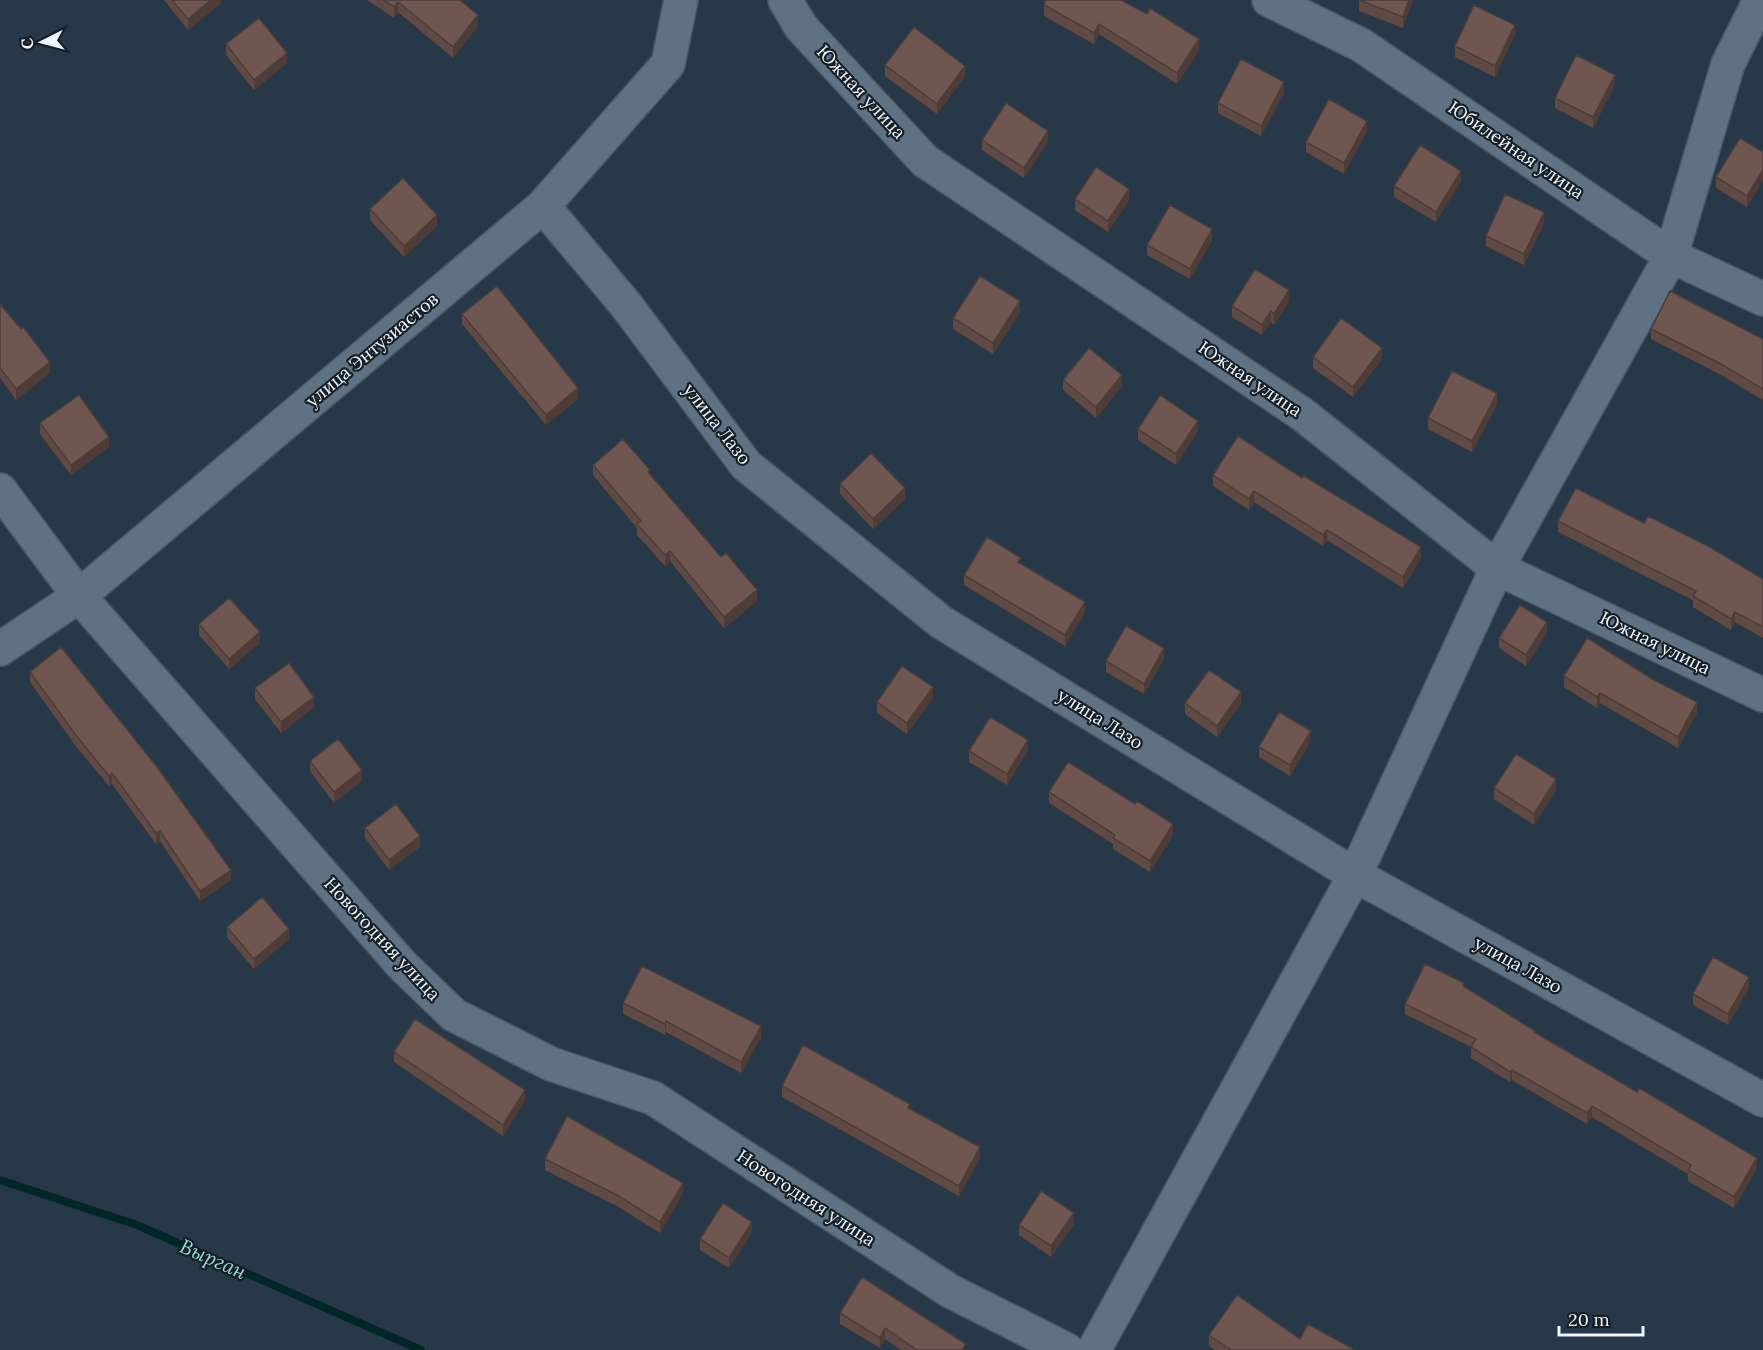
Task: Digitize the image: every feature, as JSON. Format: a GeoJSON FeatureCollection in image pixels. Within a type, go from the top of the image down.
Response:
{"type":"FeatureCollection","features":[{"type":"Feature","properties":{"kind":"street","name":"улица Энтузиастов"},"geometry":{"type":"LineString","coordinates":[[0,649],[80,596],[543,206],[668,64],[681,0]]}},
{"type":"Feature","properties":{"kind":"street","name":"Южная улица"},"geometry":{"type":"LineString","coordinates":[[785,0],[801,27],[925,161],[1302,414],[1497,568],[1763,695]]}},
{"type":"Feature","properties":{"kind":"street","name":"Юбилейная улица"},"geometry":{"type":"LineString","coordinates":[[1269,0],[1361,45],[1671,256],[1763,299]]}},
{"type":"Feature","properties":{"kind":"street"},"geometry":{"type":"LineString","coordinates":[[1094,1350],[1355,875],[1497,568],[1671,256],[1728,64],[1760,0]]}},
{"type":"Feature","properties":{"kind":"street","name":"улица Лазо"},"geometry":{"type":"LineString","coordinates":[[543,206],[626,305],[746,465],[941,622],[1355,875],[1763,1100]]}},
{"type":"Feature","properties":{"kind":"street","name":"Новогодняя улица"},"geometry":{"type":"LineString","coordinates":[[0,490],[80,596],[402,965],[454,1015],[551,1064],[653,1098],[950,1291],[1067,1350]]}},
{"type":"Feature","properties":{"kind":"building"},"geometry":{"type":"Polygon","coordinates":[[[172,0],[211,0],[188,19],[172,0]]]}},
{"type":"Feature","properties":{"kind":"building"},"geometry":{"type":"Polygon","coordinates":[[[383,0],[460,0],[478,15],[453,47],[398,2],[394,7],[383,0]]]}},
{"type":"Feature","properties":{"kind":"building"},"geometry":{"type":"Polygon","coordinates":[[[1046,0],[1121,0],[1147,14],[1150,8],[1199,39],[1177,73],[1099,24],[1094,33],[1044,5],[1046,0]]]}},
{"type":"Feature","properties":{"kind":"building"},"geometry":{"type":"Polygon","coordinates":[[[1359,0],[1409,0],[1403,17],[1359,0]]]}},
{"type":"Feature","properties":{"kind":"building"},"geometry":{"type":"Polygon","coordinates":[[[1474,5],[1515,25],[1495,66],[1455,46],[1474,5]]]}},
{"type":"Feature","properties":{"kind":"building"},"geometry":{"type":"Polygon","coordinates":[[[259,18],[287,53],[254,80],[226,44],[259,18]]]}},
{"type":"Feature","properties":{"kind":"building"},"geometry":{"type":"Polygon","coordinates":[[[914,27],[965,66],[937,104],[885,65],[914,27]]]}},
{"type":"Feature","properties":{"kind":"building"},"geometry":{"type":"Polygon","coordinates":[[[1576,55],[1615,75],[1593,117],[1555,98],[1576,55]]]}},
{"type":"Feature","properties":{"kind":"building"},"geometry":{"type":"Polygon","coordinates":[[[1241,59],[1284,82],[1261,126],[1218,103],[1241,59]]]}},
{"type":"Feature","properties":{"kind":"building"},"geometry":{"type":"Polygon","coordinates":[[[1329,99],[1367,121],[1344,163],[1306,142],[1329,99]]]}},
{"type":"Feature","properties":{"kind":"building"},"geometry":{"type":"Polygon","coordinates":[[[1006,103],[1048,131],[1024,168],[982,140],[1006,103]]]}},
{"type":"Feature","properties":{"kind":"building"},"geometry":{"type":"Polygon","coordinates":[[[1740,138],[1763,152],[1763,170],[1747,196],[1716,177],[1740,138]]]}},
{"type":"Feature","properties":{"kind":"building"},"geometry":{"type":"Polygon","coordinates":[[[1420,145],[1461,171],[1436,212],[1394,186],[1420,145]]]}},
{"type":"Feature","properties":{"kind":"building"},"geometry":{"type":"Polygon","coordinates":[[[1096,167],[1129,189],[1108,221],[1075,199],[1096,167]]]}},
{"type":"Feature","properties":{"kind":"building"},"geometry":{"type":"Polygon","coordinates":[[[403,178],[437,215],[404,246],[370,209],[403,178]]]}},
{"type":"Feature","properties":{"kind":"building"},"geometry":{"type":"Polygon","coordinates":[[[1505,194],[1544,212],[1524,254],[1486,236],[1505,194]]]}},
{"type":"Feature","properties":{"kind":"building"},"geometry":{"type":"Polygon","coordinates":[[[1170,205],[1212,229],[1190,269],[1147,245],[1170,205]]]}},
{"type":"Feature","properties":{"kind":"building"},"geometry":{"type":"Polygon","coordinates":[[[1255,269],[1289,290],[1274,314],[1271,311],[1262,325],[1232,306],[1255,269]]]}},
{"type":"Feature","properties":{"kind":"building"},"geometry":{"type":"Polygon","coordinates":[[[980,276],[1020,301],[993,343],[953,318],[980,276]]]}},
{"type":"Feature","properties":{"kind":"building"},"geometry":{"type":"Polygon","coordinates":[[[497,286],[578,388],[546,415],[462,314],[497,286]]]}},
{"type":"Feature","properties":{"kind":"building"},"geometry":{"type":"Polygon","coordinates":[[[1670,291],[1763,339],[1763,389],[1721,364],[1651,329],[1670,291]]]}},
{"type":"Feature","properties":{"kind":"building"},"geometry":{"type":"Polygon","coordinates":[[[0,304],[21,329],[23,327],[50,362],[16,389],[0,368],[0,304]]]}},
{"type":"Feature","properties":{"kind":"building"},"geometry":{"type":"Polygon","coordinates":[[[1341,318],[1382,348],[1353,387],[1313,357],[1341,318]]]}},
{"type":"Feature","properties":{"kind":"building"},"geometry":{"type":"Polygon","coordinates":[[[1089,348],[1122,375],[1096,407],[1063,380],[1089,348]]]}},
{"type":"Feature","properties":{"kind":"building"},"geometry":{"type":"Polygon","coordinates":[[[1452,371],[1497,393],[1472,441],[1428,418],[1452,371]]]}},
{"type":"Feature","properties":{"kind":"building"},"geometry":{"type":"Polygon","coordinates":[[[79,395],[109,437],[71,465],[40,423],[79,395]]]}},
{"type":"Feature","properties":{"kind":"building"},"geometry":{"type":"Polygon","coordinates":[[[1160,395],[1198,421],[1176,454],[1138,429],[1160,395]]]}},
{"type":"Feature","properties":{"kind":"building"},"geometry":{"type":"Polygon","coordinates":[[[1238,436],[1302,478],[1304,476],[1421,547],[1403,577],[1327,530],[1323,535],[1254,491],[1249,499],[1213,475],[1238,436]]]}},
{"type":"Feature","properties":{"kind":"building"},"geometry":{"type":"Polygon","coordinates":[[[623,439],[650,470],[648,472],[721,557],[726,553],[757,590],[724,617],[670,551],[665,555],[637,524],[641,521],[593,465],[623,439]]]}},
{"type":"Feature","properties":{"kind":"building"},"geometry":{"type":"Polygon","coordinates":[[[871,453],[905,488],[873,519],[840,484],[871,453]]]}},
{"type":"Feature","properties":{"kind":"building"},"geometry":{"type":"Polygon","coordinates":[[[1576,488],[1644,523],[1648,516],[1708,546],[1763,579],[1763,627],[1735,612],[1731,619],[1693,596],[1696,591],[1558,521],[1576,488]]]}},
{"type":"Feature","properties":{"kind":"building"},"geometry":{"type":"Polygon","coordinates":[[[987,537],[1021,558],[1018,562],[1085,602],[1065,635],[964,575],[987,537]]]}},
{"type":"Feature","properties":{"kind":"building"},"geometry":{"type":"Polygon","coordinates":[[[229,598],[260,632],[229,659],[199,624],[229,598]]]}},
{"type":"Feature","properties":{"kind":"building"},"geometry":{"type":"Polygon","coordinates":[[[1520,605],[1547,622],[1526,655],[1499,638],[1520,605]]]}},
{"type":"Feature","properties":{"kind":"building"},"geometry":{"type":"Polygon","coordinates":[[[1126,626],[1164,648],[1144,684],[1106,661],[1126,626]]]}},
{"type":"Feature","properties":{"kind":"building"},"geometry":{"type":"Polygon","coordinates":[[[1587,638],[1654,680],[1697,702],[1678,737],[1600,693],[1597,697],[1564,676],[1587,638]]]}},
{"type":"Feature","properties":{"kind":"building"},"geometry":{"type":"Polygon","coordinates":[[[61,647],[157,767],[231,870],[200,891],[160,831],[156,833],[112,773],[109,776],[30,672],[61,647]]]}},
{"type":"Feature","properties":{"kind":"building"},"geometry":{"type":"Polygon","coordinates":[[[289,663],[314,697],[281,722],[255,688],[289,663]]]}},
{"type":"Feature","properties":{"kind":"building"},"geometry":{"type":"Polygon","coordinates":[[[902,666],[933,687],[907,723],[877,702],[902,666]]]}},
{"type":"Feature","properties":{"kind":"building"},"geometry":{"type":"Polygon","coordinates":[[[1209,670],[1241,692],[1217,726],[1185,703],[1209,670]]]}},
{"type":"Feature","properties":{"kind":"building"},"geometry":{"type":"Polygon","coordinates":[[[1279,712],[1311,731],[1290,765],[1259,747],[1279,712]]]}},
{"type":"Feature","properties":{"kind":"building"},"geometry":{"type":"Polygon","coordinates":[[[990,717],[1028,740],[1007,774],[969,751],[990,717]]]}},
{"type":"Feature","properties":{"kind":"building"},"geometry":{"type":"Polygon","coordinates":[[[338,739],[362,770],[334,792],[310,761],[338,739]]]}},
{"type":"Feature","properties":{"kind":"building"},"geometry":{"type":"Polygon","coordinates":[[[1516,754],[1556,779],[1534,814],[1494,788],[1516,754]]]}},
{"type":"Feature","properties":{"kind":"building"},"geometry":{"type":"Polygon","coordinates":[[[1068,762],[1135,804],[1137,801],[1173,824],[1150,861],[1113,838],[1115,835],[1049,792],[1068,762]]]}},
{"type":"Feature","properties":{"kind":"building"},"geometry":{"type":"Polygon","coordinates":[[[396,804],[420,836],[389,860],[365,828],[396,804]]]}},
{"type":"Feature","properties":{"kind":"building"},"geometry":{"type":"Polygon","coordinates":[[[262,897],[289,929],[254,959],[227,927],[262,897]]]}},
{"type":"Feature","properties":{"kind":"building"},"geometry":{"type":"Polygon","coordinates":[[[1713,957],[1749,977],[1728,1014],[1693,994],[1713,957]]]}},
{"type":"Feature","properties":{"kind":"building"},"geometry":{"type":"Polygon","coordinates":[[[1425,964],[1464,983],[1463,986],[1534,1032],[1637,1092],[1639,1088],[1757,1158],[1734,1197],[1688,1170],[1691,1165],[1592,1106],[1587,1113],[1512,1070],[1510,1072],[1471,1047],[1476,1039],[1405,1004],[1425,964]]]}},
{"type":"Feature","properties":{"kind":"building"},"geometry":{"type":"Polygon","coordinates":[[[642,966],[761,1026],[741,1062],[666,1021],[665,1024],[623,1003],[642,966]]]}},
{"type":"Feature","properties":{"kind":"building"},"geometry":{"type":"Polygon","coordinates":[[[415,1019],[525,1090],[503,1125],[394,1052],[415,1019]]]}},
{"type":"Feature","properties":{"kind":"building"},"geometry":{"type":"Polygon","coordinates":[[[803,1045],[910,1104],[908,1108],[980,1147],[959,1186],[782,1086],[803,1045]]]}},
{"type":"Feature","properties":{"kind":"building"},"geometry":{"type":"Polygon","coordinates":[[[567,1116],[683,1183],[660,1222],[617,1195],[545,1159],[567,1116]]]}},
{"type":"Feature","properties":{"kind":"building"},"geometry":{"type":"Polygon","coordinates":[[[1041,1191],[1074,1213],[1051,1246],[1019,1225],[1041,1191]]]}},
{"type":"Feature","properties":{"kind":"building"},"geometry":{"type":"Polygon","coordinates":[[[723,1203],[752,1222],[729,1258],[700,1239],[723,1203]]]}},
{"type":"Feature","properties":{"kind":"building"},"geometry":{"type":"Polygon","coordinates":[[[862,1277],[966,1344],[962,1350],[917,1350],[885,1328],[880,1338],[840,1313],[862,1277]]]}},
{"type":"Feature","properties":{"kind":"building"},"geometry":{"type":"Polygon","coordinates":[[[1237,1295],[1300,1339],[1308,1324],[1355,1350],[1231,1350],[1209,1335],[1237,1295]]]}},
{"type":"Feature","properties":{"kind":"waterway","name":"Вырган"},"geometry":{"type":"LineString","coordinates":[[0,1180],[137,1225],[421,1350]]}}]}
